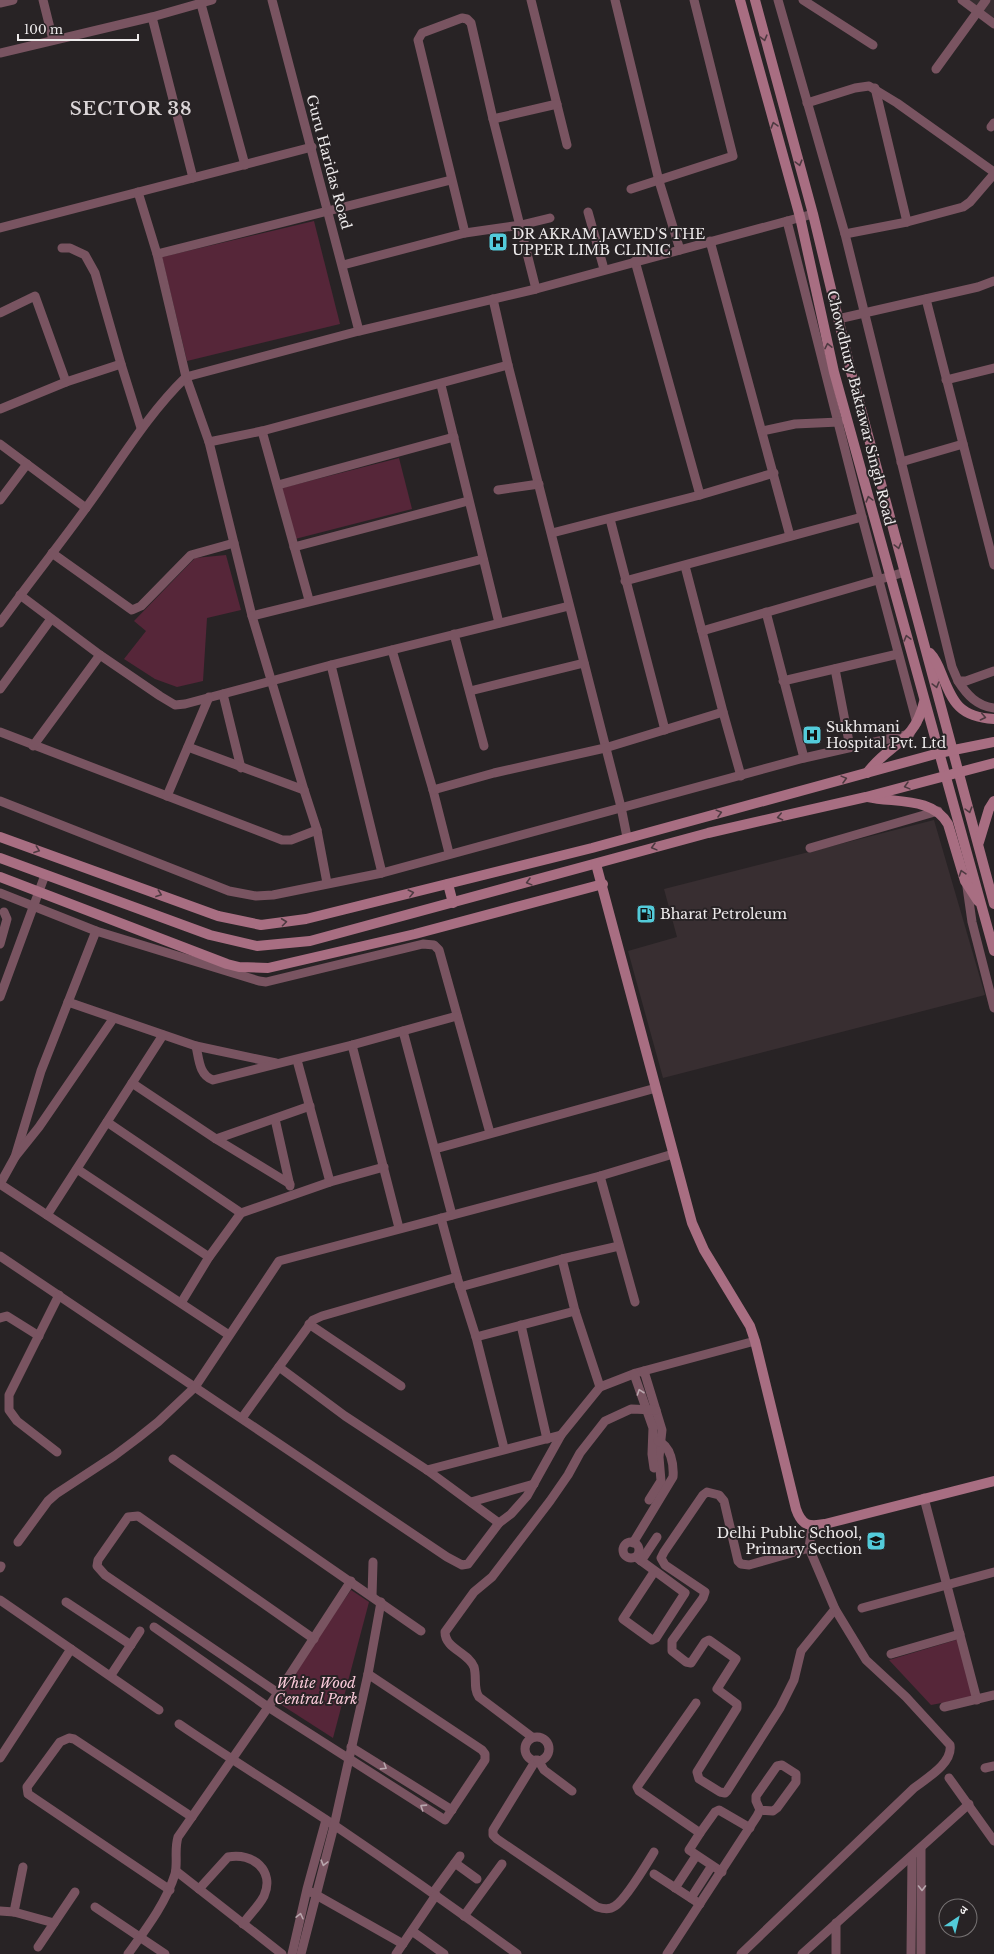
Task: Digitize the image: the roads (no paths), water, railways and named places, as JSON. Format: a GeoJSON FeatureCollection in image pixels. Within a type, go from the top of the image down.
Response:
{"type":"FeatureCollection","features":[{"type":"Feature","properties":{"kind":"main road","name":"Chowdhury Baktawar Singh Road"},"geometry":{"type":"LineString","coordinates":[[740,0],[800,218],[834,372],[939,753],[944,776],[994,951]]}},
{"type":"Feature","properties":{"kind":"main road","name":"Chowdhury Baktawar Singh Road"},"geometry":{"type":"LineString","coordinates":[[755,0],[813,214],[838,319],[958,772],[979,842],[994,904]]}},
{"type":"Feature","properties":{"kind":"main road"},"geometry":{"type":"LineString","coordinates":[[926,648],[935,661],[948,693],[954,702],[971,715],[994,719]]}},
{"type":"Feature","properties":{"kind":"main road"},"geometry":{"type":"LineString","coordinates":[[867,773],[875,763],[910,734],[917,723],[924,702]]}},
{"type":"Feature","properties":{"kind":"main road"},"geometry":{"type":"LineString","coordinates":[[0,837],[218,916],[261,925],[306,919],[448,884],[704,818],[939,753],[994,742]]}},
{"type":"Feature","properties":{"kind":"main road"},"geometry":{"type":"LineString","coordinates":[[0,858],[210,934],[257,946],[310,941],[708,833],[866,797],[994,763]]}},
{"type":"Feature","properties":{"kind":"main road"},"geometry":{"type":"LineString","coordinates":[[866,797],[890,801],[911,802],[938,811],[943,815],[948,824],[967,887],[982,906]]}},
{"type":"Feature","properties":{"kind":"main road"},"geometry":{"type":"LineString","coordinates":[[979,842],[989,809],[994,801]]}},
{"type":"Feature","properties":{"kind":"main road"},"geometry":{"type":"LineString","coordinates":[[704,818],[708,833]]}},
{"type":"Feature","properties":{"kind":"main road"},"geometry":{"type":"LineString","coordinates":[[682,823],[686,839]]}},
{"type":"Feature","properties":{"kind":"main road"},"geometry":{"type":"LineString","coordinates":[[596,864],[603,884],[673,1154],[697,1236],[750,1326],[755,1340],[796,1509],[804,1523],[812,1526],[994,1481]]}},
{"type":"Feature","properties":{"kind":"main road"},"geometry":{"type":"LineString","coordinates":[[0,877],[39,891],[117,924],[227,964],[254,968],[268,968],[415,934],[603,884]]}},
{"type":"Feature","properties":{"kind":"main road"},"geometry":{"type":"LineString","coordinates":[[448,884],[453,902]]}},
{"type":"Feature","properties":{"kind":"street"},"geometry":{"type":"LineString","coordinates":[[0,3],[13,0]]}},
{"type":"Feature","properties":{"kind":"street"},"geometry":{"type":"LineString","coordinates":[[43,0],[53,40]]}},
{"type":"Feature","properties":{"kind":"street"},"geometry":{"type":"LineString","coordinates":[[1,51],[152,18],[212,0]]}},
{"type":"Feature","properties":{"kind":"street","name":"Guru Haridas Road"},"geometry":{"type":"LineString","coordinates":[[272,0],[312,147],[326,211],[343,265],[360,331]]}},
{"type":"Feature","properties":{"kind":"street"},"geometry":{"type":"LineString","coordinates":[[531,0],[567,145]]}},
{"type":"Feature","properties":{"kind":"street"},"geometry":{"type":"LineString","coordinates":[[615,0],[659,181],[680,250]]}},
{"type":"Feature","properties":{"kind":"street"},"geometry":{"type":"LineString","coordinates":[[631,189],[733,156],[694,0]]}},
{"type":"Feature","properties":{"kind":"street"},"geometry":{"type":"LineString","coordinates":[[778,0],[845,234],[952,667],[958,681],[966,693],[974,700],[988,707],[994,708]]}},
{"type":"Feature","properties":{"kind":"street"},"geometry":{"type":"LineString","coordinates":[[803,0],[873,44]]}},
{"type":"Feature","properties":{"kind":"street"},"geometry":{"type":"LineString","coordinates":[[962,0],[994,24]]}},
{"type":"Feature","properties":{"kind":"street"},"geometry":{"type":"LineString","coordinates":[[936,69],[986,0]]}},
{"type":"Feature","properties":{"kind":"street"},"geometry":{"type":"LineString","coordinates":[[201,4],[245,165]]}},
{"type":"Feature","properties":{"kind":"street"},"geometry":{"type":"LineString","coordinates":[[152,18],[193,178]]}},
{"type":"Feature","properties":{"kind":"street"},"geometry":{"type":"LineString","coordinates":[[465,233],[418,40],[422,33],[457,19],[467,19],[471,23],[493,119],[536,289]]}},
{"type":"Feature","properties":{"kind":"street"},"geometry":{"type":"LineString","coordinates":[[807,103],[864,85],[875,88],[994,173],[970,202],[963,207],[907,222],[845,234]]}},
{"type":"Feature","properties":{"kind":"street"},"geometry":{"type":"LineString","coordinates":[[875,88],[907,222]]}},
{"type":"Feature","properties":{"kind":"street"},"geometry":{"type":"LineString","coordinates":[[493,119],[557,104]]}},
{"type":"Feature","properties":{"kind":"street"},"geometry":{"type":"LineString","coordinates":[[0,228],[312,147]]}},
{"type":"Feature","properties":{"kind":"street"},"geometry":{"type":"LineString","coordinates":[[157,254],[451,180]]}},
{"type":"Feature","properties":{"kind":"street"},"geometry":{"type":"LineString","coordinates":[[138,192],[157,254],[186,377],[209,442],[252,616],[317,830],[327,883]]}},
{"type":"Feature","properties":{"kind":"street"},"geometry":{"type":"LineString","coordinates":[[588,212],[604,269]]}},
{"type":"Feature","properties":{"kind":"street"},"geometry":{"type":"LineString","coordinates":[[0,623],[86,508],[141,428],[168,395],[186,377],[360,331],[536,289],[604,269],[813,214]]}},
{"type":"Feature","properties":{"kind":"street"},"geometry":{"type":"LineString","coordinates":[[343,265],[465,233],[521,225],[550,218]]}},
{"type":"Feature","properties":{"kind":"street"},"geometry":{"type":"LineString","coordinates":[[787,221],[862,517],[917,723]]}},
{"type":"Feature","properties":{"kind":"street"},"geometry":{"type":"LineString","coordinates":[[710,241],[790,536]]}},
{"type":"Feature","properties":{"kind":"street"},"geometry":{"type":"LineString","coordinates":[[62,248],[70,248],[85,255],[95,273],[141,428]]}},
{"type":"Feature","properties":{"kind":"street"},"geometry":{"type":"LineString","coordinates":[[635,261],[700,495]]}},
{"type":"Feature","properties":{"kind":"street"},"geometry":{"type":"LineString","coordinates":[[838,319],[864,315],[994,282]]}},
{"type":"Feature","properties":{"kind":"street"},"geometry":{"type":"LineString","coordinates":[[0,313],[35,296],[66,382]]}},
{"type":"Feature","properties":{"kind":"street"},"geometry":{"type":"LineString","coordinates":[[494,298],[508,365],[552,533],[569,606],[621,807],[627,837]]}},
{"type":"Feature","properties":{"kind":"street"},"geometry":{"type":"LineString","coordinates":[[926,299],[994,565]]}},
{"type":"Feature","properties":{"kind":"street"},"geometry":{"type":"LineString","coordinates":[[0,409],[66,382],[121,364]]}},
{"type":"Feature","properties":{"kind":"street"},"geometry":{"type":"LineString","coordinates":[[209,442],[262,431],[441,385],[508,365]]}},
{"type":"Feature","properties":{"kind":"street"},"geometry":{"type":"LineString","coordinates":[[946,380],[994,368]]}},
{"type":"Feature","properties":{"kind":"street"},"geometry":{"type":"LineString","coordinates":[[441,385],[468,501],[484,559],[499,623]]}},
{"type":"Feature","properties":{"kind":"street"},"geometry":{"type":"LineString","coordinates":[[762,431],[795,424],[839,422]]}},
{"type":"Feature","properties":{"kind":"street"},"geometry":{"type":"LineString","coordinates":[[262,431],[309,600]]}},
{"type":"Feature","properties":{"kind":"street"},"geometry":{"type":"LineString","coordinates":[[278,485],[454,437]]}},
{"type":"Feature","properties":{"kind":"street"},"geometry":{"type":"LineString","coordinates":[[0,444],[86,508]]}},
{"type":"Feature","properties":{"kind":"street"},"geometry":{"type":"LineString","coordinates":[[902,462],[963,444]]}},
{"type":"Feature","properties":{"kind":"street"},"geometry":{"type":"LineString","coordinates":[[0,500],[27,464]]}},
{"type":"Feature","properties":{"kind":"street"},"geometry":{"type":"LineString","coordinates":[[552,533],[700,495],[774,473]]}},
{"type":"Feature","properties":{"kind":"street"},"geometry":{"type":"LineString","coordinates":[[498,490],[539,484]]}},
{"type":"Feature","properties":{"kind":"street"},"geometry":{"type":"LineString","coordinates":[[294,547],[468,501]]}},
{"type":"Feature","properties":{"kind":"street"},"geometry":{"type":"LineString","coordinates":[[625,581],[862,517]]}},
{"type":"Feature","properties":{"kind":"street"},"geometry":{"type":"LineString","coordinates":[[610,519],[665,730]]}},
{"type":"Feature","properties":{"kind":"street"},"geometry":{"type":"LineString","coordinates":[[52,553],[132,610],[141,606],[191,555],[234,543]]}},
{"type":"Feature","properties":{"kind":"street"},"geometry":{"type":"LineString","coordinates":[[252,616],[309,600],[484,559]]}},
{"type":"Feature","properties":{"kind":"street"},"geometry":{"type":"LineString","coordinates":[[685,566],[741,776]]}},
{"type":"Feature","properties":{"kind":"street"},"geometry":{"type":"LineString","coordinates":[[702,630],[905,572]]}},
{"type":"Feature","properties":{"kind":"street"},"geometry":{"type":"LineString","coordinates":[[20,595],[100,655],[175,705],[185,704],[331,665],[569,606]]}},
{"type":"Feature","properties":{"kind":"street"},"geometry":{"type":"LineString","coordinates":[[766,612],[782,681],[804,758]]}},
{"type":"Feature","properties":{"kind":"street"},"geometry":{"type":"LineString","coordinates":[[0,689],[51,618]]}},
{"type":"Feature","properties":{"kind":"street"},"geometry":{"type":"LineString","coordinates":[[454,634],[484,746]]}},
{"type":"Feature","properties":{"kind":"street"},"geometry":{"type":"LineString","coordinates":[[392,650],[433,790],[449,853]]}},
{"type":"Feature","properties":{"kind":"street"},"geometry":{"type":"LineString","coordinates":[[782,681],[898,654]]}},
{"type":"Feature","properties":{"kind":"street"},"geometry":{"type":"LineString","coordinates":[[33,746],[100,655]]}},
{"type":"Feature","properties":{"kind":"street"},"geometry":{"type":"LineString","coordinates":[[470,691],[584,663]]}},
{"type":"Feature","properties":{"kind":"street"},"geometry":{"type":"LineString","coordinates":[[331,665],[382,873]]}},
{"type":"Feature","properties":{"kind":"street"},"geometry":{"type":"LineString","coordinates":[[835,669],[850,747]]}},
{"type":"Feature","properties":{"kind":"street"},"geometry":{"type":"LineString","coordinates":[[958,681],[966,682],[994,671]]}},
{"type":"Feature","properties":{"kind":"street"},"geometry":{"type":"LineString","coordinates":[[223,694],[241,768]]}},
{"type":"Feature","properties":{"kind":"street"},"geometry":{"type":"LineString","coordinates":[[167,796],[209,697]]}},
{"type":"Feature","properties":{"kind":"street"},"geometry":{"type":"LineString","coordinates":[[433,790],[605,748],[723,712]]}},
{"type":"Feature","properties":{"kind":"street"},"geometry":{"type":"LineString","coordinates":[[0,732],[33,746],[282,840],[291,840],[317,830]]}},
{"type":"Feature","properties":{"kind":"street"},"geometry":{"type":"LineString","coordinates":[[0,801],[240,894],[256,896],[274,895],[382,873],[449,853],[804,758],[910,734]]}},
{"type":"Feature","properties":{"kind":"street"},"geometry":{"type":"LineString","coordinates":[[188,747],[241,768],[304,790]]}},
{"type":"Feature","properties":{"kind":"street"},"geometry":{"type":"LineString","coordinates":[[810,848],[938,811]]}},
{"type":"Feature","properties":{"kind":"street"},"geometry":{"type":"LineString","coordinates":[[0,997],[2,983],[45,875]]}},
{"type":"Feature","properties":{"kind":"street"},"geometry":{"type":"LineString","coordinates":[[967,887],[972,922],[994,1008]]}},
{"type":"Feature","properties":{"kind":"street"},"geometry":{"type":"LineString","coordinates":[[0,944],[7,919],[2,911],[4,895],[96,931],[249,979],[266,982],[422,944],[434,945],[439,950],[490,1133]]}},
{"type":"Feature","properties":{"kind":"street"},"geometry":{"type":"LineString","coordinates":[[15,1157],[41,1071],[96,931]]}},
{"type":"Feature","properties":{"kind":"street"},"geometry":{"type":"LineString","coordinates":[[68,1002],[113,1019],[196,1046],[279,1064]]}},
{"type":"Feature","properties":{"kind":"street"},"geometry":{"type":"LineString","coordinates":[[196,1046],[203,1074],[207,1078],[213,1080],[297,1060],[457,1016]]}},
{"type":"Feature","properties":{"kind":"street"},"geometry":{"type":"LineString","coordinates":[[113,1019],[39,1127],[15,1157],[0,1184],[229,1335]]}},
{"type":"Feature","properties":{"kind":"street"},"geometry":{"type":"LineString","coordinates":[[403,1031],[452,1215]]}},
{"type":"Feature","properties":{"kind":"street"},"geometry":{"type":"LineString","coordinates":[[47,1215],[163,1035]]}},
{"type":"Feature","properties":{"kind":"street"},"geometry":{"type":"LineString","coordinates":[[352,1045],[399,1228]]}},
{"type":"Feature","properties":{"kind":"street"},"geometry":{"type":"LineString","coordinates":[[297,1060],[330,1182]]}},
{"type":"Feature","properties":{"kind":"street"},"geometry":{"type":"LineString","coordinates":[[132,1083],[216,1139],[290,1184]]}},
{"type":"Feature","properties":{"kind":"street"},"geometry":{"type":"LineString","coordinates":[[435,1149],[656,1088]]}},
{"type":"Feature","properties":{"kind":"street"},"geometry":{"type":"LineString","coordinates":[[216,1139],[310,1106]]}},
{"type":"Feature","properties":{"kind":"street"},"geometry":{"type":"LineString","coordinates":[[275,1119],[293,1195]]}},
{"type":"Feature","properties":{"kind":"street"},"geometry":{"type":"LineString","coordinates":[[107,1122],[241,1212]]}},
{"type":"Feature","properties":{"kind":"street"},"geometry":{"type":"LineString","coordinates":[[18,1542],[48,1501],[132,1442],[158,1422],[195,1388],[279,1261],[600,1176],[673,1154]]}},
{"type":"Feature","properties":{"kind":"street"},"geometry":{"type":"LineString","coordinates":[[181,1303],[209,1257],[241,1212],[330,1182],[384,1167]]}},
{"type":"Feature","properties":{"kind":"street"},"geometry":{"type":"LineString","coordinates":[[76,1169],[209,1257]]}},
{"type":"Feature","properties":{"kind":"street"},"geometry":{"type":"LineString","coordinates":[[600,1176],[635,1302]]}},
{"type":"Feature","properties":{"kind":"street"},"geometry":{"type":"LineString","coordinates":[[441,1218],[457,1277],[476,1337],[504,1448]]}},
{"type":"Feature","properties":{"kind":"street"},"geometry":{"type":"LineString","coordinates":[[460,1287],[562,1259],[619,1246]]}},
{"type":"Feature","properties":{"kind":"street"},"geometry":{"type":"LineString","coordinates":[[0,1256],[447,1557],[462,1565],[468,1564],[499,1523],[518,1507],[534,1484],[561,1435],[600,1387],[634,1374],[755,1340]]}},
{"type":"Feature","properties":{"kind":"street"},"geometry":{"type":"LineString","coordinates":[[562,1259],[575,1311],[600,1387]]}},
{"type":"Feature","properties":{"kind":"street"},"geometry":{"type":"LineString","coordinates":[[242,1418],[309,1324],[322,1316],[457,1277]]}},
{"type":"Feature","properties":{"kind":"street"},"geometry":{"type":"LineString","coordinates":[[57,1452],[17,1421],[9,1410],[9,1396],[59,1295]]}},
{"type":"Feature","properties":{"kind":"street"},"geometry":{"type":"LineString","coordinates":[[476,1337],[575,1311]]}},
{"type":"Feature","properties":{"kind":"street"},"geometry":{"type":"LineString","coordinates":[[0,1318],[7,1316],[39,1336]]}},
{"type":"Feature","properties":{"kind":"street"},"geometry":{"type":"LineString","coordinates":[[309,1324],[400,1386]]}},
{"type":"Feature","properties":{"kind":"street"},"geometry":{"type":"LineString","coordinates":[[521,1325],[547,1439]]}},
{"type":"Feature","properties":{"kind":"street"},"geometry":{"type":"LineString","coordinates":[[278,1367],[346,1416],[427,1470],[499,1523]]}},
{"type":"Feature","properties":{"kind":"street"},"geometry":{"type":"LineString","coordinates":[[644,1371],[662,1430],[652,1454],[656,1479],[647,1498]]}},
{"type":"Feature","properties":{"kind":"street"},"geometry":{"type":"LineString","coordinates":[[634,1374],[657,1440],[669,1453],[673,1468],[673,1477],[632,1543],[626,1545],[624,1552],[629,1558],[638,1559],[685,1594],[654,1640],[650,1639],[623,1619],[654,1572]]}},
{"type":"Feature","properties":{"kind":"street"},"geometry":{"type":"LineString","coordinates":[[654,1852],[619,1902],[609,1909],[604,1909],[597,1907],[497,1839],[493,1834],[493,1830],[539,1760],[549,1750],[547,1742],[540,1737],[532,1737],[479,1698],[476,1692],[474,1668],[468,1659],[449,1643],[445,1632],[474,1592],[492,1577],[553,1497],[568,1475],[580,1453],[605,1421],[631,1410],[656,1410]]}},
{"type":"Feature","properties":{"kind":"street"},"geometry":{"type":"LineString","coordinates":[[427,1470],[504,1448],[561,1435]]}},
{"type":"Feature","properties":{"kind":"street"},"geometry":{"type":"LineString","coordinates":[[173,1459],[421,1631]]}},
{"type":"Feature","properties":{"kind":"street"},"geometry":{"type":"LineString","coordinates":[[471,1502],[534,1484]]}},
{"type":"Feature","properties":{"kind":"street"},"geometry":{"type":"LineString","coordinates":[[809,1548],[749,1565],[741,1564],[738,1561],[724,1501],[719,1495],[708,1492],[703,1495],[661,1558],[665,1565],[705,1592],[703,1598],[672,1641],[672,1651],[686,1662],[691,1663],[705,1642],[709,1640],[736,1656],[736,1659],[717,1689],[736,1704],[737,1708],[697,1772],[699,1779],[720,1792],[725,1793],[727,1791],[780,1708],[794,1680],[801,1651],[835,1609]]}},
{"type":"Feature","properties":{"kind":"street"},"geometry":{"type":"LineString","coordinates":[[924,1498],[977,1700]]}},
{"type":"Feature","properties":{"kind":"street"},"geometry":{"type":"LineString","coordinates":[[278,1693],[105,1575],[99,1569],[98,1560],[128,1518],[138,1516],[314,1639]]}},
{"type":"Feature","properties":{"kind":"street"},"geometry":{"type":"LineString","coordinates":[[741,1954],[914,1788],[941,1766],[951,1751],[950,1745],[906,1697],[866,1660],[835,1609],[809,1548],[812,1526]]}},
{"type":"Feature","properties":{"kind":"street"},"geometry":{"type":"LineString","coordinates":[[638,1559],[657,1537]]}},
{"type":"Feature","properties":{"kind":"street"},"geometry":{"type":"LineString","coordinates":[[372,1596],[373,1562]]}},
{"type":"Feature","properties":{"kind":"street"},"geometry":{"type":"LineString","coordinates":[[862,1608],[947,1583],[994,1572]]}},
{"type":"Feature","properties":{"kind":"street"},"geometry":{"type":"LineString","coordinates":[[128,1954],[140,1938],[170,1890],[176,1871],[175,1854],[177,1841],[192,1816],[232,1761],[278,1693],[351,1581]]}},
{"type":"Feature","properties":{"kind":"street"},"geometry":{"type":"LineString","coordinates":[[0,1600],[111,1675],[159,1710]]}},
{"type":"Feature","properties":{"kind":"street"},"geometry":{"type":"LineString","coordinates":[[66,1602],[131,1645]]}},
{"type":"Feature","properties":{"kind":"street"},"geometry":{"type":"LineString","coordinates":[[302,1954],[334,1826],[368,1674],[381,1602]]}},
{"type":"Feature","properties":{"kind":"street"},"geometry":{"type":"LineString","coordinates":[[154,1627],[268,1707],[348,1759],[443,1820],[448,1818],[485,1760],[482,1750],[368,1674]]}},
{"type":"Feature","properties":{"kind":"street"},"geometry":{"type":"LineString","coordinates":[[111,1675],[140,1632]]}},
{"type":"Feature","properties":{"kind":"street"},"geometry":{"type":"LineString","coordinates":[[891,1654],[960,1634]]}},
{"type":"Feature","properties":{"kind":"street"},"geometry":{"type":"LineString","coordinates":[[203,1661],[211,1648]]}},
{"type":"Feature","properties":{"kind":"street"},"geometry":{"type":"LineString","coordinates":[[0,1758],[71,1649]]}},
{"type":"Feature","properties":{"kind":"street"},"geometry":{"type":"LineString","coordinates":[[944,1707],[994,1695]]}},
{"type":"Feature","properties":{"kind":"street"},"geometry":{"type":"LineString","coordinates":[[696,1703],[637,1787],[639,1791],[700,1833]]}},
{"type":"Feature","properties":{"kind":"street"},"geometry":{"type":"LineString","coordinates":[[179,1724],[232,1761],[326,1820],[434,1894],[517,1954]]}},
{"type":"Feature","properties":{"kind":"street"},"geometry":{"type":"LineString","coordinates":[[532,1737],[527,1742],[525,1750],[528,1756],[539,1760],[573,1789]]}},
{"type":"Feature","properties":{"kind":"street"},"geometry":{"type":"LineString","coordinates":[[170,1890],[28,1794],[27,1787],[60,1742],[69,1738],[192,1816]]}},
{"type":"Feature","properties":{"kind":"street"},"geometry":{"type":"LineString","coordinates":[[351,1747],[452,1810]]}},
{"type":"Feature","properties":{"kind":"street"},"geometry":{"type":"LineString","coordinates":[[782,1765],[796,1774],[796,1782],[777,1808],[773,1811],[760,1810],[756,1801],[756,1796],[777,1766],[782,1765]]}},
{"type":"Feature","properties":{"kind":"street"},"geometry":{"type":"LineString","coordinates":[[949,1778],[994,1841]]}},
{"type":"Feature","properties":{"kind":"street"},"geometry":{"type":"LineString","coordinates":[[802,1954],[921,1849],[969,1804]]}},
{"type":"Feature","properties":{"kind":"street"},"geometry":{"type":"LineString","coordinates":[[722,1872],[711,1867],[689,1850],[715,1812],[719,1810],[750,1828]]}},
{"type":"Feature","properties":{"kind":"street"},"geometry":{"type":"LineString","coordinates":[[667,1954],[722,1872],[760,1810]]}},
{"type":"Feature","properties":{"kind":"street"},"geometry":{"type":"LineString","coordinates":[[292,1954],[307,1889],[326,1820]]}},
{"type":"Feature","properties":{"kind":"street"},"geometry":{"type":"LineString","coordinates":[[921,1849],[921,1954]]}},
{"type":"Feature","properties":{"kind":"street"},"geometry":{"type":"LineString","coordinates":[[199,1889],[228,1857],[244,1856],[261,1865],[266,1875],[265,1891],[263,1897],[243,1924]]}},
{"type":"Feature","properties":{"kind":"street"},"geometry":{"type":"LineString","coordinates":[[675,1888],[696,1856]]}},
{"type":"Feature","properties":{"kind":"street"},"geometry":{"type":"LineString","coordinates":[[911,1954],[912,1856]]}},
{"type":"Feature","properties":{"kind":"street"},"geometry":{"type":"LineString","coordinates":[[396,1954],[457,1859],[477,1879]]}},
{"type":"Feature","properties":{"kind":"street"},"geometry":{"type":"LineString","coordinates":[[464,1916],[502,1864]]}},
{"type":"Feature","properties":{"kind":"street"},"geometry":{"type":"LineString","coordinates":[[14,1912],[23,1867]]}},
{"type":"Feature","properties":{"kind":"street"},"geometry":{"type":"LineString","coordinates":[[691,1898],[711,1867]]}},
{"type":"Feature","properties":{"kind":"street"},"geometry":{"type":"LineString","coordinates":[[176,1871],[282,1954]]}},
{"type":"Feature","properties":{"kind":"street"},"geometry":{"type":"LineString","coordinates":[[654,1874],[700,1904]]}},
{"type":"Feature","properties":{"kind":"street"},"geometry":{"type":"LineString","coordinates":[[307,1889],[403,1944]]}},
{"type":"Feature","properties":{"kind":"street"},"geometry":{"type":"LineString","coordinates":[[38,1947],[75,1892]]}},
{"type":"Feature","properties":{"kind":"street"},"geometry":{"type":"LineString","coordinates":[[95,1907],[165,1954]]}},
{"type":"Feature","properties":{"kind":"street"},"geometry":{"type":"LineString","coordinates":[[0,1911],[14,1912],[54,1923]]}},
{"type":"Feature","properties":{"kind":"street"},"geometry":{"type":"LineString","coordinates":[[836,1923],[836,1954]]}},
{"type":"Feature","properties":{"kind":"street"},"geometry":{"type":"LineString","coordinates":[[412,1931],[444,1954]]}},
{"type":"Feature","properties":{"kind":"place","name":"DR AKRAM JAWED'S THE UPPER LIMB CLINIC"},"geometry":{"type":"Point","coordinates":[498,242]}},
{"type":"Feature","properties":{"kind":"place","name":"Sukhmani Hospital Pvt. Ltd"},"geometry":{"type":"Point","coordinates":[812,735]}},
{"type":"Feature","properties":{"kind":"place","name":"Bharat Petroleum"},"geometry":{"type":"Point","coordinates":[646,914]}},
{"type":"Feature","properties":{"kind":"place","name":"Delhi Public School, Primary Section"},"geometry":{"type":"Point","coordinates":[876,1541]}},
{"type":"Feature","properties":{"kind":"district","name":"SECTOR 38"},"geometry":{"type":"Point","coordinates":[131,109]}},
{"type":"Feature","properties":{"kind":"park label","name":"White Wood Central Park"},"geometry":{"type":"Point","coordinates":[316,1692]}}]}
